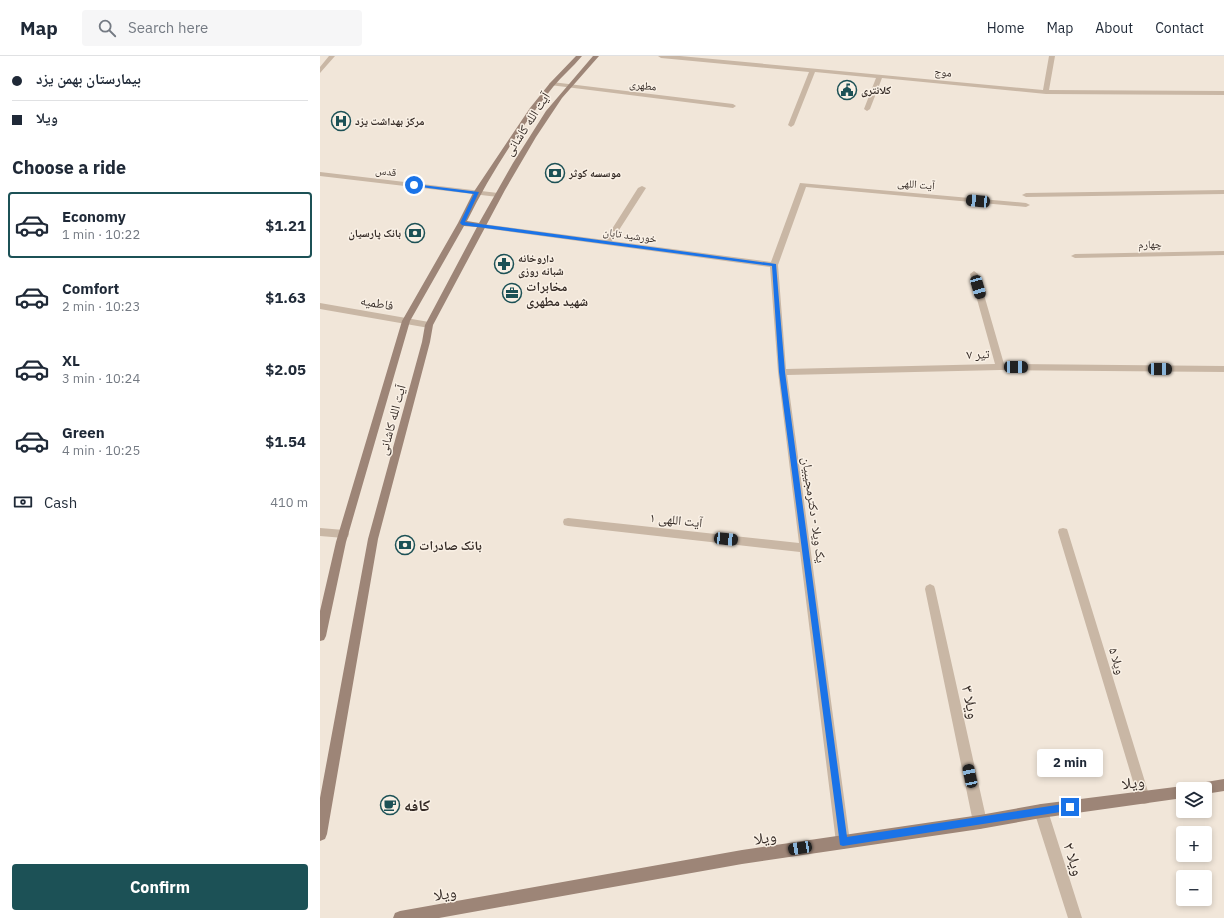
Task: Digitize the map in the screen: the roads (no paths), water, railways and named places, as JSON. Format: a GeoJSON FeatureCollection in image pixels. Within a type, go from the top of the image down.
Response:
{"type":"FeatureCollection","features":[{"type":"Feature","properties":{"kind":"main road","name":"آیت الله کاشانی"},"geometry":{"type":"LineString","coordinates":[[320,636],[344,534],[406,321],[462,223],[477,193],[532,109],[552,84],[579,56]]}},
{"type":"Feature","properties":{"kind":"main road","name":"آیت الله کاشانی"},"geometry":{"type":"LineString","coordinates":[[320,834],[373,539],[426,342],[429,325],[483,226],[498,195],[550,111],[568,86],[596,56]]}},
{"type":"Feature","properties":{"kind":"main road"},"geometry":{"type":"LineString","coordinates":[[462,223],[483,226]]}},
{"type":"Feature","properties":{"kind":"main road"},"geometry":{"type":"LineString","coordinates":[[1212,787],[1224,785]]}},
{"type":"Feature","properties":{"kind":"main road","name":"ویلا"},"geometry":{"type":"LineString","coordinates":[[400,918],[742,857],[980,822],[1041,811],[1176,793]]}},
{"type":"Feature","properties":{"kind":"street","name":"موج"},"geometry":{"type":"LineString","coordinates":[[661,56],[813,69],[1046,92],[1224,93]]}},
{"type":"Feature","properties":{"kind":"street"},"geometry":{"type":"LineString","coordinates":[[1046,92],[1052,56]]}},
{"type":"Feature","properties":{"kind":"street"},"geometry":{"type":"LineString","coordinates":[[320,57],[331,57]]}},
{"type":"Feature","properties":{"kind":"street"},"geometry":{"type":"LineString","coordinates":[[320,71],[331,57]]}},
{"type":"Feature","properties":{"kind":"street"},"geometry":{"type":"LineString","coordinates":[[791,125],[813,69]]}},
{"type":"Feature","properties":{"kind":"street"},"geometry":{"type":"LineString","coordinates":[[867,110],[880,76]]}},
{"type":"Feature","properties":{"kind":"street","name":"مطهری"},"geometry":{"type":"LineString","coordinates":[[552,84],[733,106]]}},
{"type":"Feature","properties":{"kind":"street","name":"قدس"},"geometry":{"type":"LineString","coordinates":[[320,174],[498,195]]}},
{"type":"Feature","properties":{"kind":"street","name":"آیت اللهی"},"geometry":{"type":"LineString","coordinates":[[803,185],[1026,205]]}},
{"type":"Feature","properties":{"kind":"street","name":"یک ویلا - دکترمجیبیان"},"geometry":{"type":"LineString","coordinates":[[803,185],[774,265],[782,372],[843,842]]}},
{"type":"Feature","properties":{"kind":"street"},"geometry":{"type":"LineString","coordinates":[[607,243],[642,188]]}},
{"type":"Feature","properties":{"kind":"street"},"geometry":{"type":"LineString","coordinates":[[1026,195],[1224,192]]}},
{"type":"Feature","properties":{"kind":"street","name":"خورشید تابان"},"geometry":{"type":"LineString","coordinates":[[483,226],[774,265]]}},
{"type":"Feature","properties":{"kind":"street","name":"چهارم"},"geometry":{"type":"LineString","coordinates":[[1076,256],[1224,253]]}},
{"type":"Feature","properties":{"kind":"street"},"geometry":{"type":"LineString","coordinates":[[974,274],[1000,367]]}},
{"type":"Feature","properties":{"kind":"street","name":"فاطمیه"},"geometry":{"type":"LineString","coordinates":[[320,306],[429,325]]}},
{"type":"Feature","properties":{"kind":"street","name":"۷ تیر"},"geometry":{"type":"LineString","coordinates":[[782,372],[1000,367],[1224,369]]}},
{"type":"Feature","properties":{"kind":"street","name":"آیت اللهی ۱"},"geometry":{"type":"LineString","coordinates":[[568,522],[805,548]]}},
{"type":"Feature","properties":{"kind":"street"},"geometry":{"type":"LineString","coordinates":[[320,532],[344,534]]}},
{"type":"Feature","properties":{"kind":"street","name":"ویلا ۵"},"geometry":{"type":"LineString","coordinates":[[1063,532],[1144,798]]}},
{"type":"Feature","properties":{"kind":"street","name":"ویلا ۳"},"geometry":{"type":"LineString","coordinates":[[930,589],[980,822]]}},
{"type":"Feature","properties":{"kind":"street","name":"ویلا ۲"},"geometry":{"type":"LineString","coordinates":[[1041,811],[1075,918]]}},
{"type":"Feature","properties":{"kind":"place","name":"کلانتری"},"geometry":{"type":"Point","coordinates":[847,90]}},
{"type":"Feature","properties":{"kind":"place","name":"مرکز بهداشت یزد"},"geometry":{"type":"Point","coordinates":[341,121]}},
{"type":"Feature","properties":{"kind":"place","name":"موسسه کوثر"},"geometry":{"type":"Point","coordinates":[555,173]}},
{"type":"Feature","properties":{"kind":"place","name":"بانک پارسیان"},"geometry":{"type":"Point","coordinates":[415,233]}},
{"type":"Feature","properties":{"kind":"place","name":"داروخانه شبانه روزی"},"geometry":{"type":"Point","coordinates":[504,264]}},
{"type":"Feature","properties":{"kind":"place","name":"مخابرات شهید مطهری"},"geometry":{"type":"Point","coordinates":[512,293]}},
{"type":"Feature","properties":{"kind":"place","name":"بانک صادرات"},"geometry":{"type":"Point","coordinates":[405,545]}},
{"type":"Feature","properties":{"kind":"place","name":"کافه"},"geometry":{"type":"Point","coordinates":[390,805]}}]}
